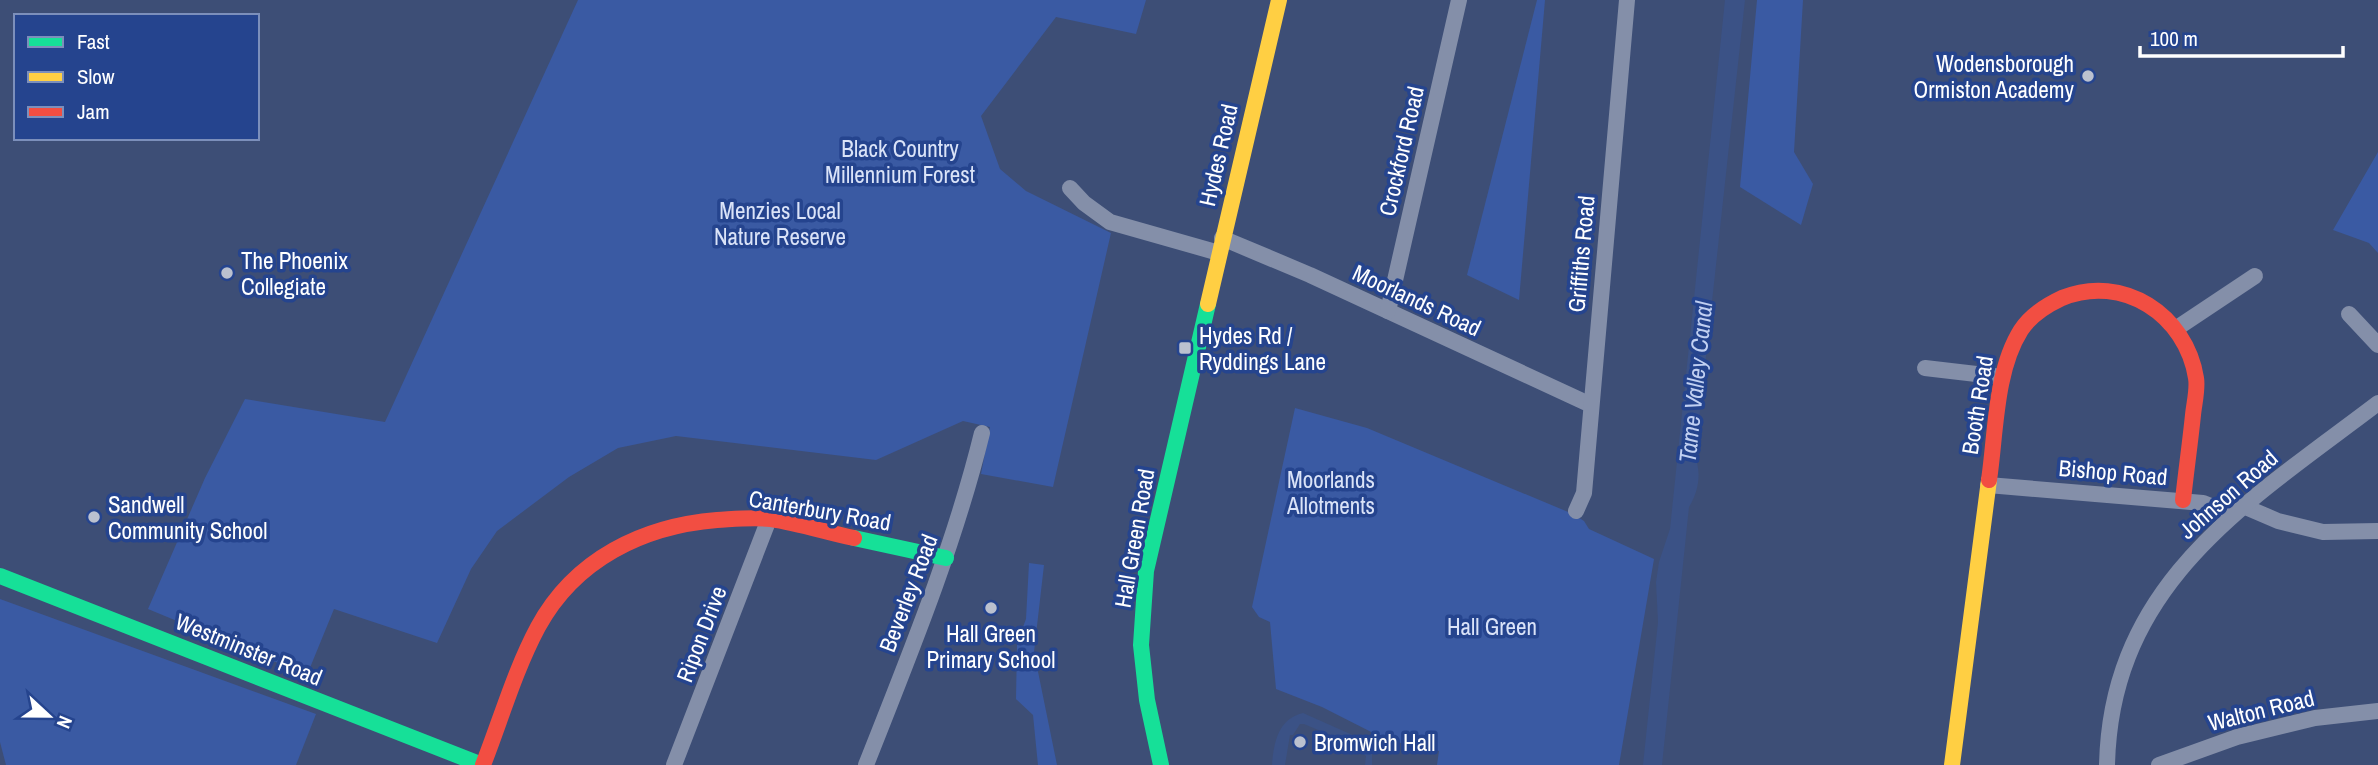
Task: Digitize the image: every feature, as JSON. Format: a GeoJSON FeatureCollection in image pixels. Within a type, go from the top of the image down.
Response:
{"type":"FeatureCollection","features":[{"type":"Feature","properties":{"kind":"street","name":"Hydes Road"},"geometry":{"type":"LineString","coordinates":[[1204,321],[1279,0]]}},
{"type":"Feature","properties":{"kind":"street","name":"Crockford Road"},"geometry":{"type":"LineString","coordinates":[[1388,311],[1459,0]]}},
{"type":"Feature","properties":{"kind":"street","name":"Griffiths Road"},"geometry":{"type":"LineString","coordinates":[[1576,511],[1584,493],[1627,0]]}},
{"type":"Feature","properties":{"kind":"street","name":"Moorlands Road"},"geometry":{"type":"LineString","coordinates":[[1070,188],[1084,203],[1110,222],[1220,245],[1388,311],[1591,405]]}},
{"type":"Feature","properties":{"kind":"street"},"geometry":{"type":"LineString","coordinates":[[2178,328],[2255,276]]}},
{"type":"Feature","properties":{"kind":"street","name":"Booth Road"},"geometry":{"type":"LineString","coordinates":[[1952,765],[2002,377],[2009,347],[2027,321],[2059,298],[2077,291],[2109,289],[2128,294],[2159,309],[2178,328],[2195,364],[2197,380],[2183,500]]}},
{"type":"Feature","properties":{"kind":"street"},"geometry":{"type":"LineString","coordinates":[[2349,314],[2378,345]]}},
{"type":"Feature","properties":{"kind":"street","name":"Hall Green Road"},"geometry":{"type":"LineString","coordinates":[[1161,765],[1147,700],[1141,645],[1146,571],[1204,321]]}},
{"type":"Feature","properties":{"kind":"street"},"geometry":{"type":"LineString","coordinates":[[1925,368],[2002,377]]}},
{"type":"Feature","properties":{"kind":"street","name":"Johnson Road"},"geometry":{"type":"LineString","coordinates":[[2107,765],[2108,741],[2116,697],[2138,631],[2176,574],[2204,541],[2243,506],[2378,403]]}},
{"type":"Feature","properties":{"kind":"street","name":"Beverley Road"},"geometry":{"type":"LineString","coordinates":[[866,765],[946,558],[967,494],[982,433]]}},
{"type":"Feature","properties":{"kind":"street","name":"Bishop Road"},"geometry":{"type":"LineString","coordinates":[[1988,485],[2183,500],[2211,505],[2229,519]]}},
{"type":"Feature","properties":{"kind":"street"},"geometry":{"type":"LineString","coordinates":[[2243,506],[2278,521],[2323,532],[2378,531]]}},
{"type":"Feature","properties":{"kind":"street","name":"Canterbury Road"},"geometry":{"type":"LineString","coordinates":[[482,765],[540,624],[558,596],[579,573],[630,539],[652,531],[727,518],[769,520],[946,558]]}},
{"type":"Feature","properties":{"kind":"street","name":"Ripon Drive"},"geometry":{"type":"LineString","coordinates":[[674,765],[769,520]]}},
{"type":"Feature","properties":{"kind":"street","name":"Westminster Road"},"geometry":{"type":"LineString","coordinates":[[0,576],[482,765]]}},
{"type":"Feature","properties":{"kind":"street","name":"Walton Road"},"geometry":{"type":"LineString","coordinates":[[2159,765],[2237,737],[2315,718],[2378,711]]}},
{"type":"Feature","properties":{"kind":"green space","name":"Menzies Local Nature Reserve"},"geometry":{"type":"Polygon","coordinates":[[[578,0],[1146,0],[1136,34],[1056,17],[981,116],[1000,169],[1026,191],[1111,233],[1053,487],[981,474],[990,427],[963,421],[876,460],[676,436],[618,448],[569,477],[497,531],[471,569],[437,643],[334,609],[307,675],[148,609],[205,478],[245,399],[385,422],[578,0]]]}},
{"type":"Feature","properties":{"kind":"green space"},"geometry":{"type":"Polygon","coordinates":[[[1537,0],[1545,0],[1519,300],[1467,275],[1537,0]]]}},
{"type":"Feature","properties":{"kind":"green space"},"geometry":{"type":"Polygon","coordinates":[[[1757,0],[1803,0],[1794,152],[1813,184],[1801,225],[1740,187],[1757,0]]]}},
{"type":"Feature","properties":{"kind":"green space"},"geometry":{"type":"Polygon","coordinates":[[[2378,152],[2378,253],[2369,243],[2333,230],[2378,152]]]}},
{"type":"Feature","properties":{"kind":"green space","name":"Hall Green"},"geometry":{"type":"Polygon","coordinates":[[[1295,408],[1367,428],[1573,514],[1584,521],[1589,529],[1654,559],[1619,765],[1437,765],[1439,751],[1387,740],[1322,707],[1276,689],[1270,622],[1259,617],[1252,607],[1295,408]]]}},
{"type":"Feature","properties":{"kind":"green space"},"geometry":{"type":"Polygon","coordinates":[[[1029,563],[1044,565],[1034,652],[1057,765],[1038,765],[1033,715],[1016,699],[1017,643],[1026,619],[1029,563]]]}},
{"type":"Feature","properties":{"kind":"green space"},"geometry":{"type":"Polygon","coordinates":[[[0,599],[316,714],[296,765],[6,765],[0,742],[0,599]]]}},
{"type":"Feature","properties":{"kind":"water","name":"Tame Valley Canal"},"geometry":{"type":"Polygon","coordinates":[[[1725,0],[1745,0],[1695,457],[1698,483],[1689,507],[1662,765],[1643,765],[1658,622],[1656,582],[1659,562],[1670,529],[1725,0]]]}},
{"type":"Feature","properties":{"kind":"water"},"geometry":{"type":"Polygon","coordinates":[[[1303,713],[1366,741],[1372,749],[1372,765],[1365,765],[1366,756],[1349,743],[1300,724],[1293,735],[1290,735],[1285,765],[1272,765],[1276,740],[1283,726],[1288,720],[1303,713]]]}},
{"type":"Feature","properties":{"kind":"traffic: fast"},"geometry":{"type":"LineString","coordinates":[[1161,765],[1147,700],[1141,645],[1146,571],[1208,304]]}},
{"type":"Feature","properties":{"kind":"traffic: fast"},"geometry":{"type":"LineString","coordinates":[[854,538],[946,558]]}},
{"type":"Feature","properties":{"kind":"traffic: fast"},"geometry":{"type":"LineString","coordinates":[[0,576],[482,765]]}},
{"type":"Feature","properties":{"kind":"traffic: slow"},"geometry":{"type":"LineString","coordinates":[[1208,304],[1279,0]]}},
{"type":"Feature","properties":{"kind":"traffic: slow"},"geometry":{"type":"LineString","coordinates":[[1952,765],[1989,480]]}},
{"type":"Feature","properties":{"kind":"traffic: jam"},"geometry":{"type":"LineString","coordinates":[[1989,480],[2001,383],[2012,346],[2021,330],[2039,311],[2062,298],[2085,292],[2107,291],[2129,296],[2148,305],[2165,318],[2190,355],[2197,387],[2183,500]]}},
{"type":"Feature","properties":{"kind":"traffic: jam"},"geometry":{"type":"LineString","coordinates":[[483,765],[515,677],[538,627],[571,582],[614,550],[663,530],[717,520],[771,519],[854,538]]}},
{"type":"Feature","properties":{"kind":"place","name":"Wodensborough Ormiston Academy"},"geometry":{"type":"Point","coordinates":[2088,76]}},
{"type":"Feature","properties":{"kind":"place","name":"The Phoenix Collegiate"},"geometry":{"type":"Point","coordinates":[227,273]}},
{"type":"Feature","properties":{"kind":"place","name":"Hydes Rd / Ryddings Lane"},"geometry":{"type":"Point","coordinates":[1185,348]}},
{"type":"Feature","properties":{"kind":"place","name":"Sandwell Community School"},"geometry":{"type":"Point","coordinates":[94,517]}},
{"type":"Feature","properties":{"kind":"place","name":"Hall Green Primary School"},"geometry":{"type":"Point","coordinates":[991,608]}},
{"type":"Feature","properties":{"kind":"place","name":"Bromwich Hall"},"geometry":{"type":"Point","coordinates":[1300,742]}},
{"type":"Feature","properties":{"kind":"park label","name":"Black Country Millennium Forest"},"geometry":{"type":"Point","coordinates":[900,161]}},
{"type":"Feature","properties":{"kind":"park label","name":"Moorlands Allotments"},"geometry":{"type":"Point","coordinates":[1331,492]}}]}
